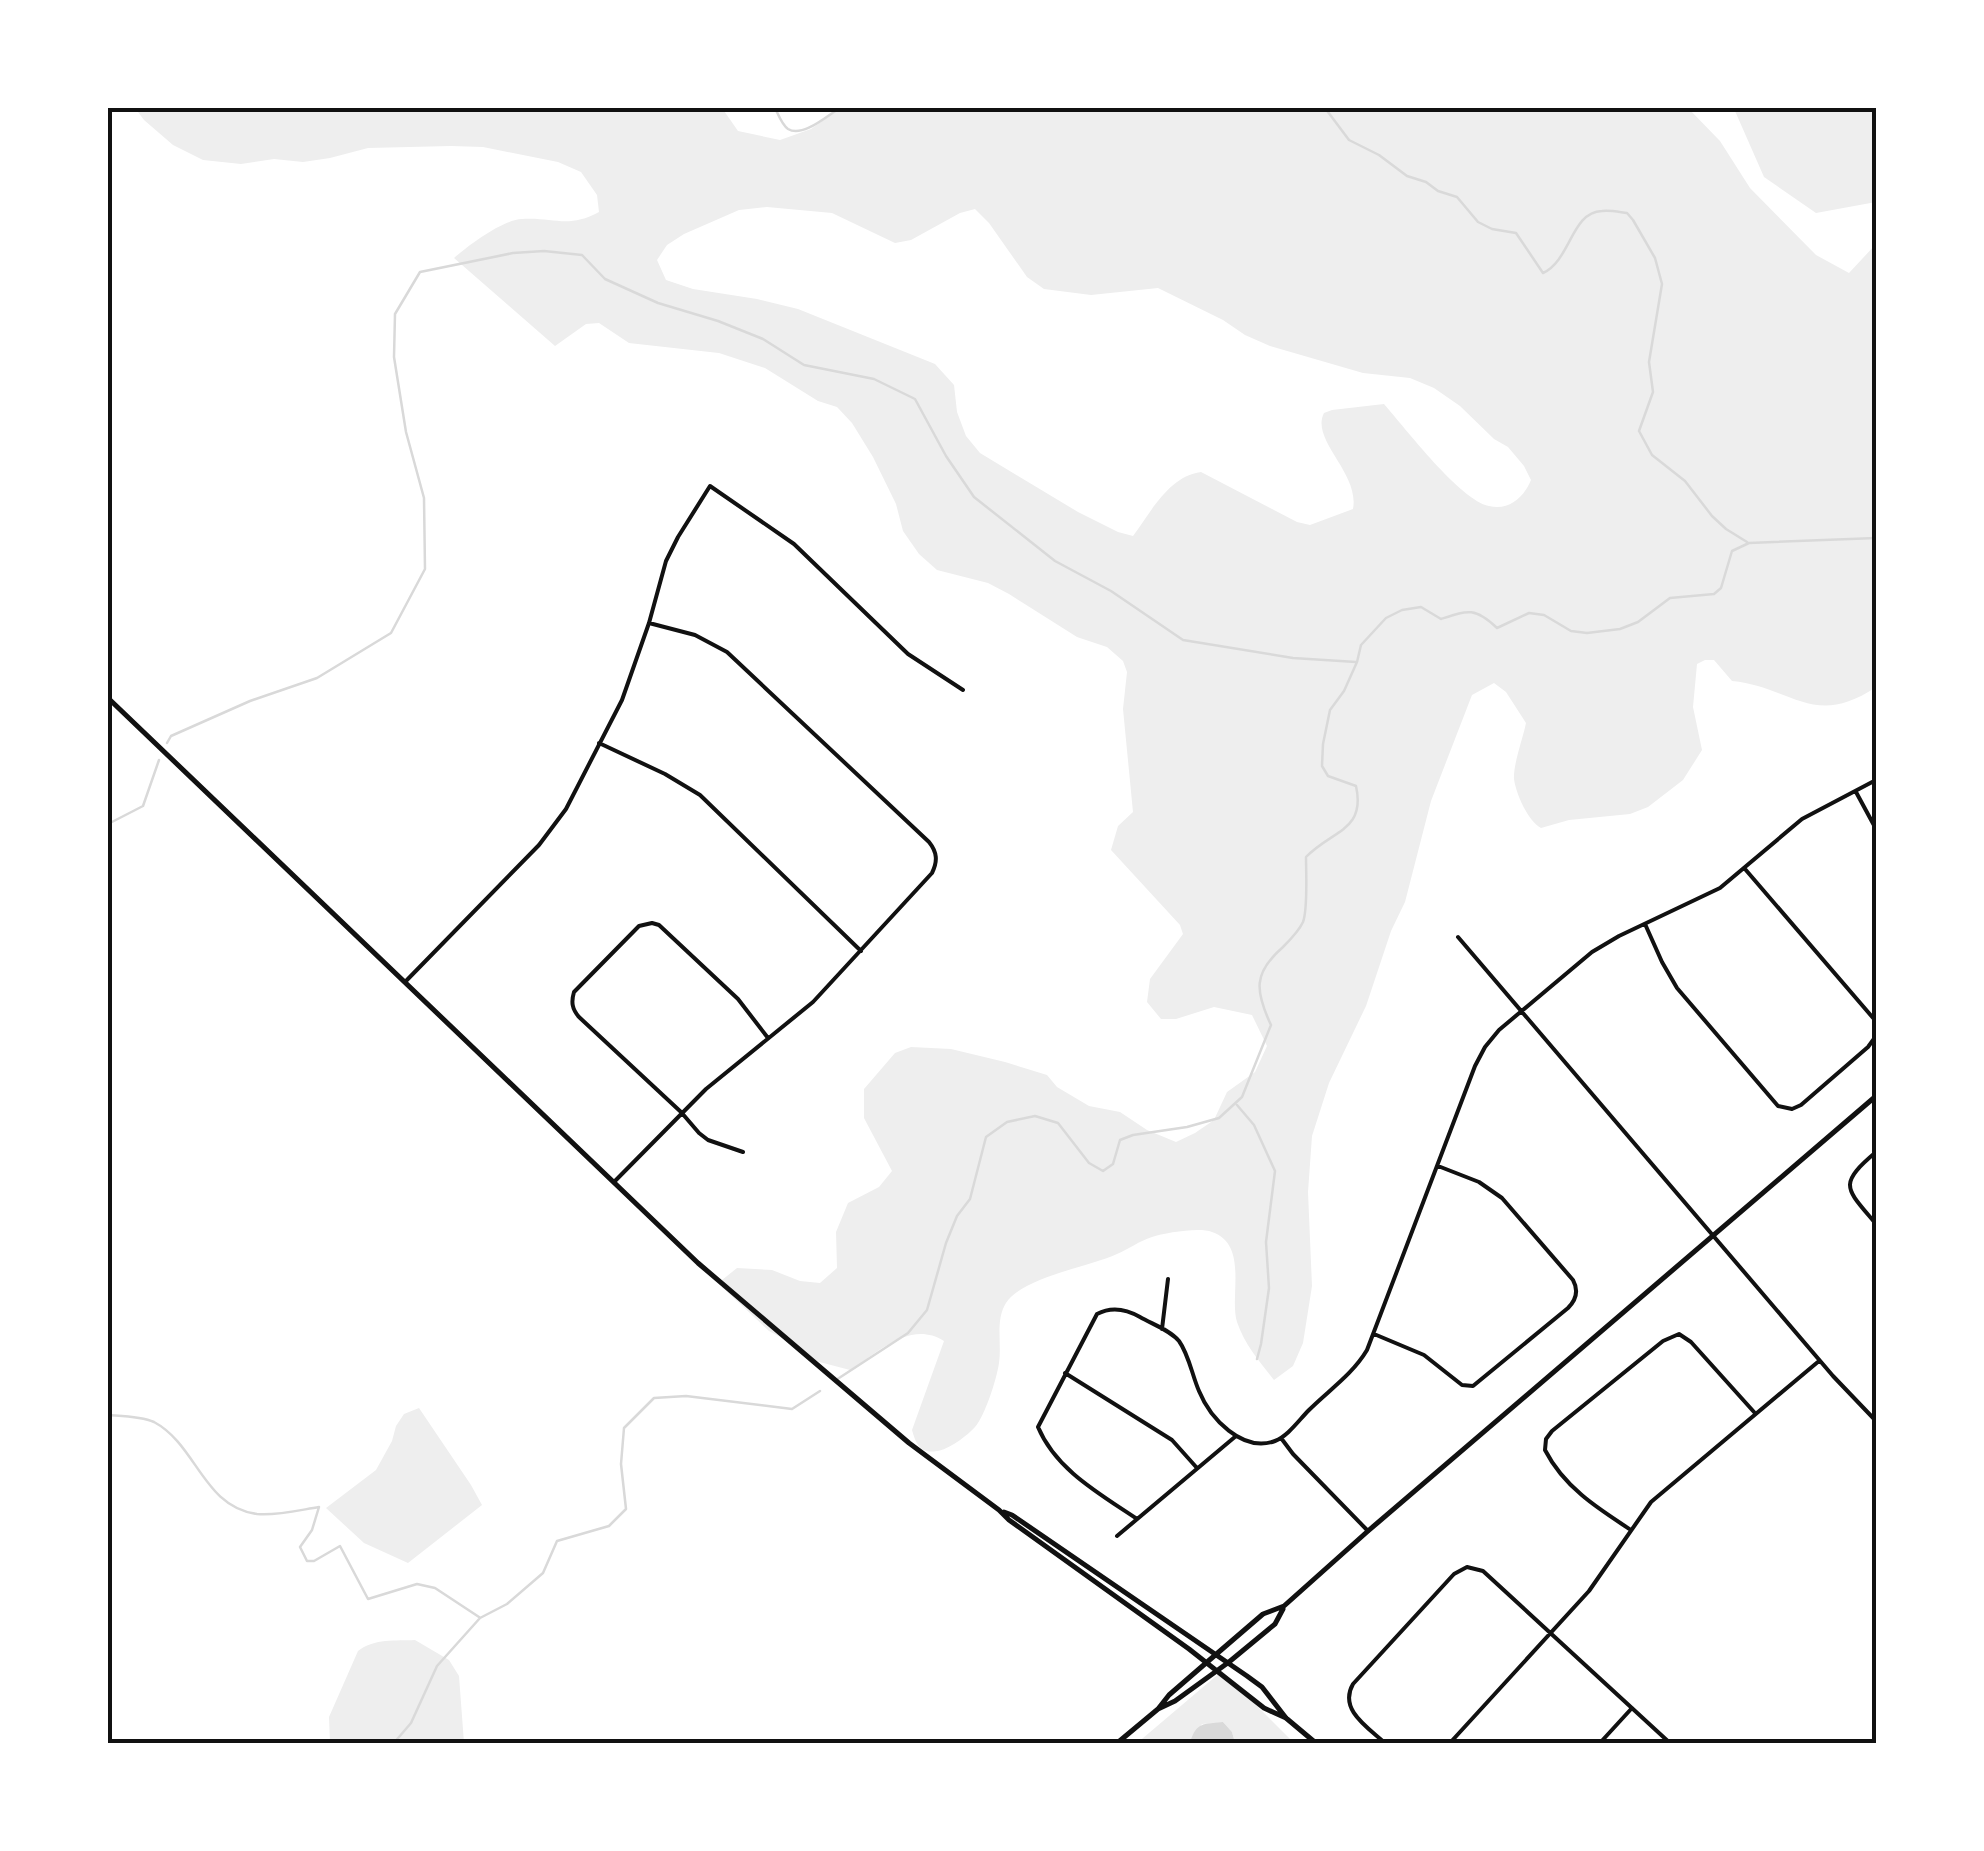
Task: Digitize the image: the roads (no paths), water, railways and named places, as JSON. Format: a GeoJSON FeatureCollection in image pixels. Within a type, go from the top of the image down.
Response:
{"type":"FeatureCollection","features":[{"type":"Feature","properties":{"kind":"street"},"geometry":{"type":"LineString","coordinates":[[405,982],[549,834],[566,809],[626,690],[672,549],[710,486],[794,544],[908,654],[963,690]]}},
{"type":"Feature","properties":{"kind":"street"},"geometry":{"type":"LineString","coordinates":[[614,1182],[681,1112],[806,1008],[936,866],[934,848],[727,652],[703,638],[649,623]]}},
{"type":"Feature","properties":{"kind":"street"},"geometry":{"type":"LineString","coordinates":[[108,698],[698,1262],[894,1430],[1009,1520],[1264,1708],[1286,1718]]}},
{"type":"Feature","properties":{"kind":"street"},"geometry":{"type":"LineString","coordinates":[[600,744],[665,774],[700,796],[862,951]]}},
{"type":"Feature","properties":{"kind":"street"},"geometry":{"type":"LineString","coordinates":[[1137,1519],[1070,1472],[1039,1430],[1039,1421],[1094,1316],[1126,1310],[1162,1329],[1178,1340],[1206,1405],[1236,1436],[1264,1443],[1281,1438],[1363,1357],[1481,1053],[1494,1035],[1592,952],[1712,892],[1746,869],[1802,820],[1876,780]]}},
{"type":"Feature","properties":{"kind":"street"},"geometry":{"type":"LineString","coordinates":[[1856,792],[1876,829]]}},
{"type":"Feature","properties":{"kind":"street"},"geometry":{"type":"LineString","coordinates":[[1746,869],[1876,1026]]}},
{"type":"Feature","properties":{"kind":"street"},"geometry":{"type":"LineString","coordinates":[[742,1152],[708,1140],[578,1017],[572,1005],[574,992],[639,926],[652,922],[738,1000],[768,1038]]}},
{"type":"Feature","properties":{"kind":"street"},"geometry":{"type":"LineString","coordinates":[[1646,924],[1677,988],[1778,1106],[1792,1109],[1800,1105],[1868,1048],[1876,1036]]}},
{"type":"Feature","properties":{"kind":"street"},"geometry":{"type":"LineString","coordinates":[[1458,937],[1846,1392],[1876,1421]]}},
{"type":"Feature","properties":{"kind":"street"},"geometry":{"type":"LineString","coordinates":[[1116,1744],[1275,1624],[1284,1606],[1368,1531],[1876,1096]]}},
{"type":"Feature","properties":{"kind":"street"},"geometry":{"type":"LineString","coordinates":[[1876,1152],[1856,1169],[1849,1184],[1876,1224]]}},
{"type":"Feature","properties":{"kind":"street"},"geometry":{"type":"LineString","coordinates":[[1374,1334],[1424,1355],[1460,1384],[1471,1387],[1568,1308],[1576,1297],[1573,1280],[1509,1204],[1487,1187],[1438,1166]]}},
{"type":"Feature","properties":{"kind":"street"},"geometry":{"type":"LineString","coordinates":[[1162,1329],[1168,1279]]}},
{"type":"Feature","properties":{"kind":"street"},"geometry":{"type":"LineString","coordinates":[[1631,1530],[1576,1490],[1545,1450],[1546,1439],[1552,1432],[1664,1340],[1679,1334],[1691,1342],[1755,1413]]}},
{"type":"Feature","properties":{"kind":"street"},"geometry":{"type":"LineString","coordinates":[[1449,1744],[1596,1582],[1656,1496],[1820,1360]]}},
{"type":"Feature","properties":{"kind":"street"},"geometry":{"type":"LineString","coordinates":[[1065,1373],[1172,1440],[1197,1468]]}},
{"type":"Feature","properties":{"kind":"street"},"geometry":{"type":"LineString","coordinates":[[1118,1536],[1236,1436]]}},
{"type":"Feature","properties":{"kind":"street"},"geometry":{"type":"LineString","coordinates":[[1281,1438],[1368,1531]]}},
{"type":"Feature","properties":{"kind":"street"},"geometry":{"type":"LineString","coordinates":[[999,1510],[1025,1523],[1229,1662],[1262,1687],[1286,1718],[1317,1744]]}},
{"type":"Feature","properties":{"kind":"street"},"geometry":{"type":"LineString","coordinates":[[1386,1744],[1356,1716],[1347,1702],[1348,1692],[1460,1570],[1474,1567],[1483,1571],[1671,1744]]}},
{"type":"Feature","properties":{"kind":"street"},"geometry":{"type":"LineString","coordinates":[[1158,1709],[1168,1695],[1262,1614],[1284,1606]]}},
{"type":"Feature","properties":{"kind":"street"},"geometry":{"type":"LineString","coordinates":[[1600,1744],[1632,1708]]}},
{"type":"Feature","properties":{"kind":"waterway"},"geometry":{"type":"LineString","coordinates":[[775,108],[784,125],[794,131],[808,128],[840,108]]}},
{"type":"Feature","properties":{"kind":"waterway"},"geometry":{"type":"LineString","coordinates":[[1325,108],[1349,140],[1379,155],[1407,176],[1457,197],[1478,222],[1516,233],[1543,273],[1560,258],[1577,228],[1592,213],[1627,213],[1655,258],[1662,284],[1649,362],[1653,392],[1639,431],[1652,455],[1685,481],[1726,529],[1747,542]]}},
{"type":"Feature","properties":{"kind":"waterway"},"geometry":{"type":"LineString","coordinates":[[167,743],[171,736],[250,701],[317,678],[391,633],[425,569],[424,498],[406,432],[394,357],[395,314],[420,272],[513,253],[582,255],[605,279],[658,303],[763,339],[804,365],[874,379],[915,399],[974,497],[1055,561],[1111,591],[1183,640],[1293,658],[1356,662]]}},
{"type":"Feature","properties":{"kind":"waterway"},"geometry":{"type":"LineString","coordinates":[[836,1380],[908,1333],[927,1310],[946,1243],[957,1216],[970,1199],[986,1137],[1007,1122],[1035,1116],[1058,1123],[1089,1163],[1103,1171],[1113,1164],[1120,1140],[1219,1118],[1242,1097],[1271,1025],[1260,992],[1262,974],[1303,922],[1306,857],[1344,828],[1356,812],[1356,786],[1328,776],[1322,766],[1330,710],[1344,691],[1361,645],[1386,618],[1421,607],[1441,619],[1465,612],[1477,614],[1497,628],[1529,613],[1544,615],[1571,631],[1620,629],[1638,622],[1670,598],[1714,594],[1721,588],[1732,551],[1749,543],[1876,538]]}},
{"type":"Feature","properties":{"kind":"waterway"},"geometry":{"type":"LineString","coordinates":[[108,824],[143,806],[159,760]]}},
{"type":"Feature","properties":{"kind":"waterway"},"geometry":{"type":"LineString","coordinates":[[1237,1105],[1254,1125],[1275,1171],[1266,1242],[1269,1288],[1257,1359]]}},
{"type":"Feature","properties":{"kind":"waterway"},"geometry":{"type":"LineString","coordinates":[[393,1744],[411,1723],[437,1666],[480,1618],[507,1604],[543,1573],[557,1541],[609,1526],[626,1509],[621,1464],[624,1428],[654,1398],[686,1396],[792,1409],[820,1391]]}},
{"type":"Feature","properties":{"kind":"waterway"},"geometry":{"type":"LineString","coordinates":[[108,1415],[149,1420],[169,1432],[212,1488],[239,1509],[264,1514],[319,1507],[312,1530],[300,1547],[307,1561],[340,1546],[368,1599],[417,1584],[435,1588],[479,1617]]}}]}
